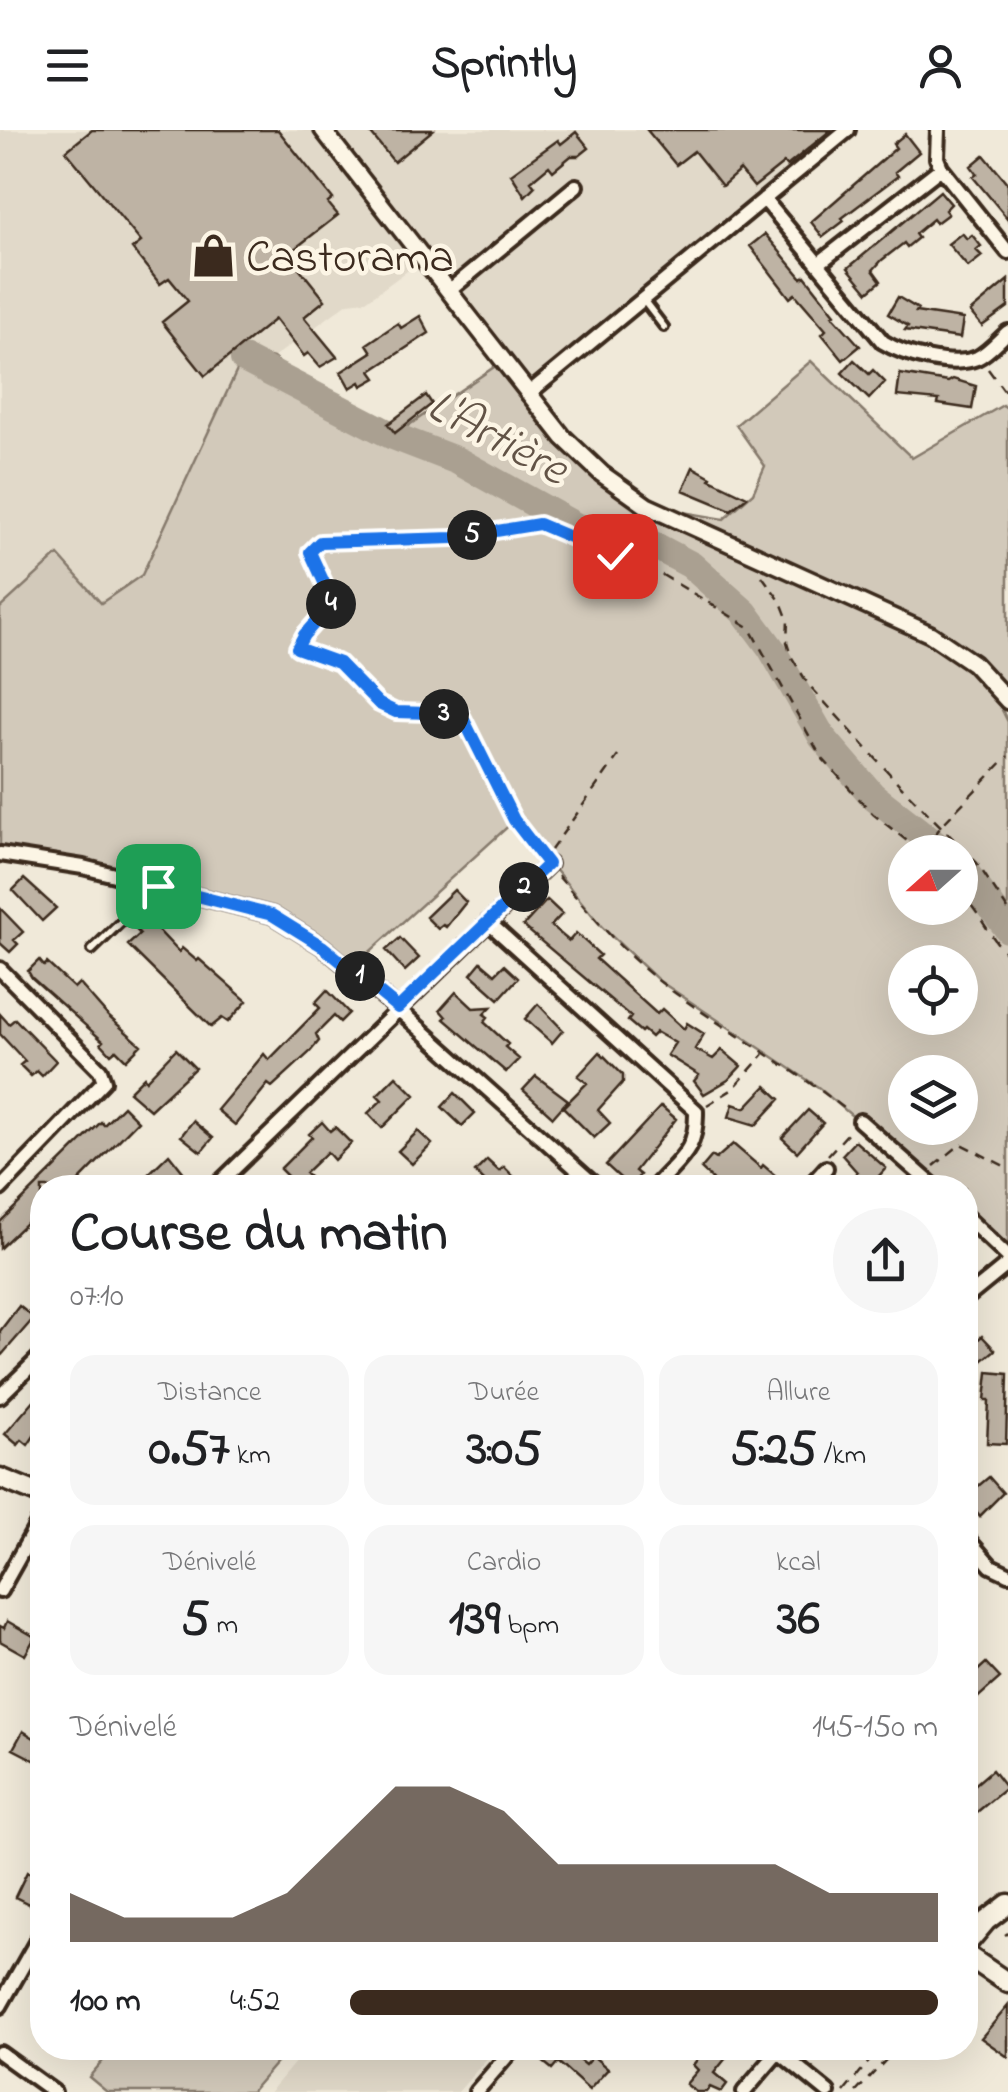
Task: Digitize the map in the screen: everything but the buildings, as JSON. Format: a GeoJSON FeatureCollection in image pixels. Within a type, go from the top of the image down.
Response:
{"type":"FeatureCollection","features":[{"type":"Feature","properties":{"kind":"main road"},"geometry":{"type":"LineString","coordinates":[[0,1478],[30,1490]]}},
{"type":"Feature","properties":{"kind":"main road"},"geometry":{"type":"LineString","coordinates":[[978,1931],[1008,1904]]}},
{"type":"Feature","properties":{"kind":"main road"},"geometry":{"type":"LineString","coordinates":[[978,1963],[1008,1983]]}},
{"type":"Feature","properties":{"kind":"street"},"geometry":{"type":"LineString","coordinates":[[528,394],[848,130]]}},
{"type":"Feature","properties":{"kind":"street"},"geometry":{"type":"LineString","coordinates":[[938,130],[940,168],[1008,252]]}},
{"type":"Feature","properties":{"kind":"street"},"geometry":{"type":"LineString","coordinates":[[328,133],[562,437],[602,474],[647,506],[930,634],[973,664],[1008,701]]}},
{"type":"Feature","properties":{"kind":"street"},"geometry":{"type":"LineString","coordinates":[[818,264],[940,168]]}},
{"type":"Feature","properties":{"kind":"street"},"geometry":{"type":"LineString","coordinates":[[450,290],[576,186]]}},
{"type":"Feature","properties":{"kind":"street"},"geometry":{"type":"LineString","coordinates":[[764,199],[883,342],[898,352],[963,361],[980,357],[1008,332]]}},
{"type":"Feature","properties":{"kind":"street"},"geometry":{"type":"LineString","coordinates":[[0,854],[83,867],[272,915],[322,946],[398,1008],[584,1175]]}},
{"type":"Feature","properties":{"kind":"street"},"geometry":{"type":"LineString","coordinates":[[227,1175],[548,864]]}},
{"type":"Feature","properties":{"kind":"street"},"geometry":{"type":"LineString","coordinates":[[488,922],[696,1111],[697,1135],[665,1175]]}},
{"type":"Feature","properties":{"kind":"street"},"geometry":{"type":"LineString","coordinates":[[0,969],[100,1070],[104,1081],[0,1189]]}},
{"type":"Feature","properties":{"kind":"street"},"geometry":{"type":"LineString","coordinates":[[860,1121],[923,1175]]}},
{"type":"Feature","properties":{"kind":"street"},"geometry":{"type":"LineString","coordinates":[[820,1175],[826,1168]]}},
{"type":"Feature","properties":{"kind":"street"},"geometry":{"type":"LineString","coordinates":[[978,1230],[1008,1261],[978,1288]]}},
{"type":"Feature","properties":{"kind":"street"},"geometry":{"type":"LineString","coordinates":[[0,1396],[30,1367]]}},
{"type":"Feature","properties":{"kind":"street"},"geometry":{"type":"LineString","coordinates":[[0,1591],[30,1537]]}},
{"type":"Feature","properties":{"kind":"street"},"geometry":{"type":"LineString","coordinates":[[978,1551],[991,1566],[1008,1574]]}},
{"type":"Feature","properties":{"kind":"street"},"geometry":{"type":"LineString","coordinates":[[0,2006],[30,1953]]}},
{"type":"Feature","properties":{"kind":"street"},"geometry":{"type":"LineString","coordinates":[[0,2053],[54,2092]]}},
{"type":"Feature","properties":{"kind":"street"},"geometry":{"type":"LineString","coordinates":[[476,2092],[504,2060]]}},
{"type":"Feature","properties":{"kind":"street"},"geometry":{"type":"LineString","coordinates":[[744,2092],[768,2060]]}},
{"type":"Feature","properties":{"kind":"street"},"geometry":{"type":"LineString","coordinates":[[789,2060],[828,2092]]}},
{"type":"Feature","properties":{"kind":"lane"},"geometry":{"type":"LineString","coordinates":[[643,300],[664,327]]}},
{"type":"Feature","properties":{"kind":"lane"},"geometry":{"type":"LineString","coordinates":[[92,950],[158,886]]}},
{"type":"Feature","properties":{"kind":"path"},"geometry":{"type":"LineString","coordinates":[[980,357],[1008,396]]}},
{"type":"Feature","properties":{"kind":"path"},"geometry":{"type":"LineString","coordinates":[[618,756],[544,859],[514,820],[461,714],[396,712],[379,704],[339,663],[297,648],[333,602],[310,552],[320,542],[454,538],[539,524],[654,570],[749,627],[821,757],[873,814],[900,835]]}},
{"type":"Feature","properties":{"kind":"path"},"geometry":{"type":"LineString","coordinates":[[754,554],[761,575],[781,602],[788,620],[791,656],[808,684],[977,862],[1008,910]]}},
{"type":"Feature","properties":{"kind":"path"},"geometry":{"type":"LineString","coordinates":[[935,835],[1008,756]]}},
{"type":"Feature","properties":{"kind":"path"},"geometry":{"type":"LineString","coordinates":[[548,864],[602,927],[658,980],[818,1087],[860,1121],[822,1162],[826,1168]]}},
{"type":"Feature","properties":{"kind":"path"},"geometry":{"type":"LineString","coordinates":[[978,911],[998,946],[1008,955]]}},
{"type":"Feature","properties":{"kind":"path"},"geometry":{"type":"LineString","coordinates":[[696,1111],[733,1089],[765,1052]]}},
{"type":"Feature","properties":{"kind":"path"},"geometry":{"type":"LineString","coordinates":[[925,1175],[944,1155],[962,1144],[1008,1168]]}},
{"type":"Feature","properties":{"kind":"path"},"geometry":{"type":"LineString","coordinates":[[844,2092],[870,2060]]}},
{"type":"Feature","properties":{"kind":"path"},"geometry":{"type":"LineString","coordinates":[[856,2092],[886,2060]]}},
{"type":"Feature","properties":{"kind":"shaded area"},"geometry":{"type":"Polygon","coordinates":[[[0,130],[848,130],[528,394],[425,258],[366,301],[348,303],[273,358],[246,352],[142,575],[101,603],[58,556],[0,608],[0,130]]]}},
{"type":"Feature","properties":{"kind":"shaded area"},"geometry":{"type":"Polygon","coordinates":[[[246,351],[273,358],[332,405],[393,436],[503,361],[563,437],[647,506],[724,519],[753,493],[765,466],[736,425],[811,361],[912,458],[1003,405],[1008,409],[1008,697],[1000,706],[1008,722],[1008,1257],[978,1228],[978,1175],[922,1175],[818,1087],[658,980],[602,927],[515,820],[351,969],[271,915],[0,854],[0,608],[58,555],[101,603],[142,575],[246,351]]]}},
{"type":"Feature","properties":{"kind":"shaded area"},"geometry":{"type":"Polygon","coordinates":[[[104,2060],[279,2060],[251,2092],[107,2092],[89,2077],[104,2060]]]}},
{"type":"Feature","properties":{"kind":"shaded area"},"geometry":{"type":"Polygon","coordinates":[[[297,2060],[486,2060],[458,2092],[270,2092],[297,2060]]]}},
{"type":"Feature","properties":{"kind":"waterway","name":"L'Artière"},"geometry":{"type":"LineString","coordinates":[[244,359],[393,436],[458,461],[577,527],[644,540],[691,565],[745,613],[771,648],[822,737],[872,795],[923,835]]}},
{"type":"Feature","properties":{"kind":"waterway","name":"L'Artière"},"geometry":{"type":"LineString","coordinates":[[978,889],[1008,929]]}},
{"type":"Feature","properties":{"kind":"place","name":"Castorama"},"geometry":{"type":"Point","coordinates":[213,255]}},
{"type":"Feature","properties":{"kind":"route"},"geometry":{"type":"LineString","coordinates":[[158,886],[272,915],[322,946],[398,1008],[548,864],[514,820],[461,714],[396,712],[379,704],[339,663],[297,648],[333,602],[310,552],[320,542],[454,538],[539,524],[615,556]]}}]}
